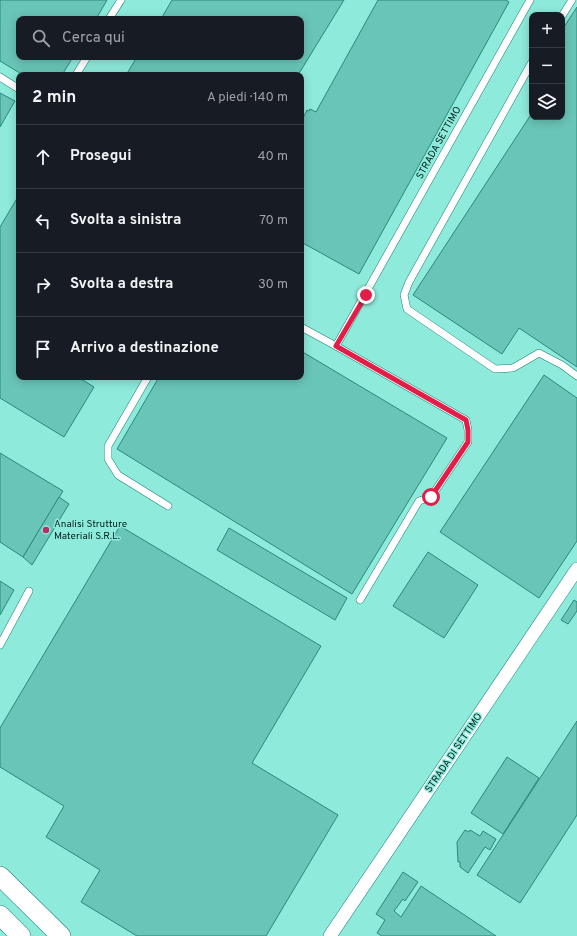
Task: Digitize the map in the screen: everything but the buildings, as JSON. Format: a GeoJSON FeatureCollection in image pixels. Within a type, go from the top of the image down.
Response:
{"type":"FeatureCollection","features":[{"type":"Feature","properties":{"kind":"street","name":"STRADA DI SETTIMO"},"geometry":{"type":"LineString","coordinates":[[330,936],[577,568]]}},
{"type":"Feature","properties":{"kind":"street"},"geometry":{"type":"LineString","coordinates":[[0,876],[61,936]]}},
{"type":"Feature","properties":{"kind":"street"},"geometry":{"type":"LineString","coordinates":[[0,915],[21,936]]}},
{"type":"Feature","properties":{"kind":"lane"},"geometry":{"type":"LineString","coordinates":[[111,16],[121,0]]}},
{"type":"Feature","properties":{"kind":"lane","name":"STRADA SETTIMO"},"geometry":{"type":"LineString","coordinates":[[336,346],[366,295],[530,0]]}},
{"type":"Feature","properties":{"kind":"lane"},"geometry":{"type":"LineString","coordinates":[[564,12],[572,0]]}},
{"type":"Feature","properties":{"kind":"lane"},"geometry":{"type":"LineString","coordinates":[[78,72],[84,60]]}},
{"type":"Feature","properties":{"kind":"lane"},"geometry":{"type":"LineString","coordinates":[[529,67],[409,282],[404,295],[407,309],[495,369],[513,368],[539,353],[562,365],[577,376]]}},
{"type":"Feature","properties":{"kind":"lane"},"geometry":{"type":"LineString","coordinates":[[0,77],[16,87]]}},
{"type":"Feature","properties":{"kind":"lane"},"geometry":{"type":"LineString","coordinates":[[304,329],[466,420],[468,442],[431,497],[419,501],[360,600]]}},
{"type":"Feature","properties":{"kind":"lane"},"geometry":{"type":"LineString","coordinates":[[146,380],[108,446],[108,459],[118,475],[168,506]]}},
{"type":"Feature","properties":{"kind":"lane"},"geometry":{"type":"LineString","coordinates":[[0,645],[29,591]]}},
{"type":"Feature","properties":{"kind":"place","name":"Analisi Strutture Materiali S.R.L."},"geometry":{"type":"Point","coordinates":[46,530]}},
{"type":"Feature","properties":{"kind":"route"},"geometry":{"type":"LineString","coordinates":[[366,295],[336,346],[466,420],[468,442],[431,497]]}}]}
